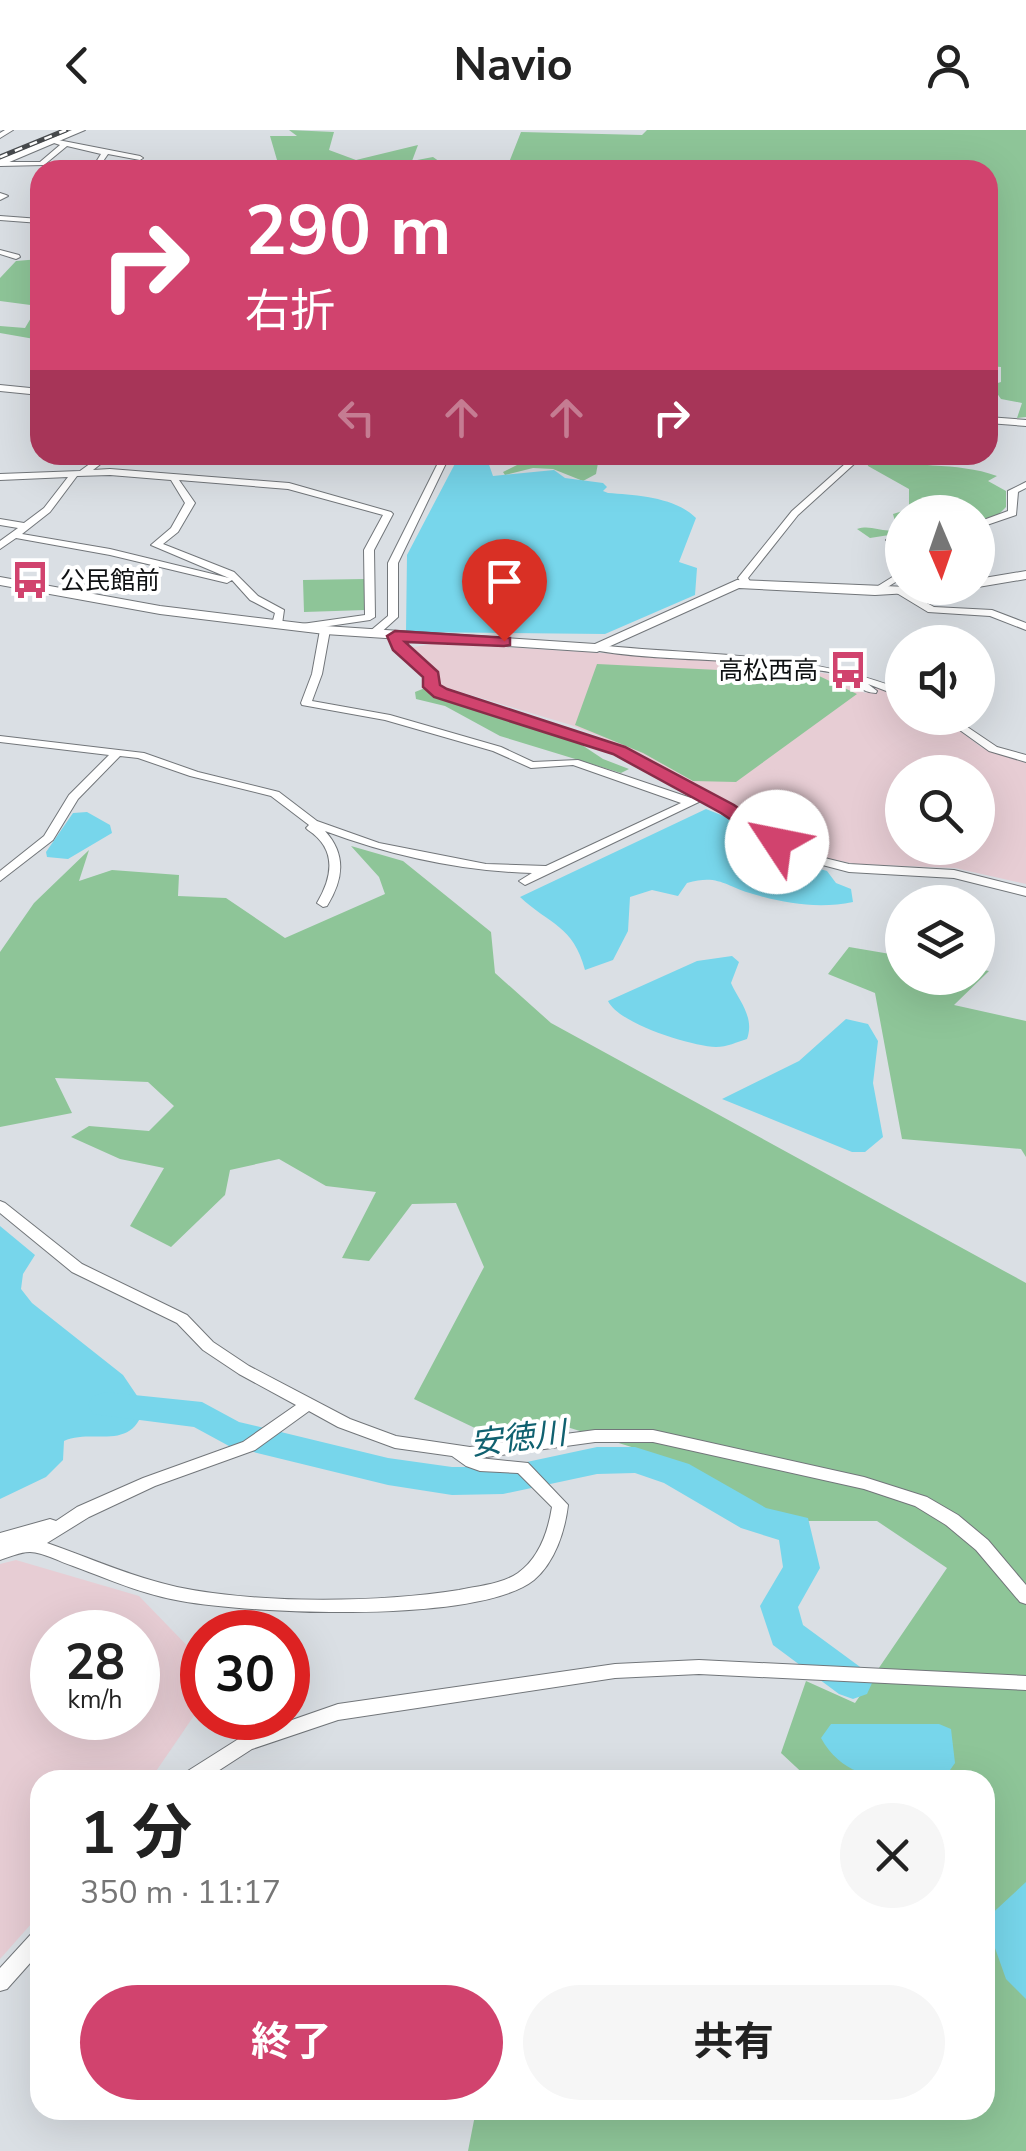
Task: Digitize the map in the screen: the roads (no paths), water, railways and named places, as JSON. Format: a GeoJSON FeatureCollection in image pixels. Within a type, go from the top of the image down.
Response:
{"type":"FeatureCollection","features":[{"type":"Feature","properties":{"kind":"main road"},"geometry":{"type":"LineString","coordinates":[[0,164],[80,130]]}},
{"type":"Feature","properties":{"kind":"street"},"geometry":{"type":"LineString","coordinates":[[0,136],[10,130]]}},
{"type":"Feature","properties":{"kind":"street"},"geometry":{"type":"LineString","coordinates":[[53,141],[140,158]]}},
{"type":"Feature","properties":{"kind":"street"},"geometry":{"type":"LineString","coordinates":[[47,160],[65,144]]}},
{"type":"Feature","properties":{"kind":"street"},"geometry":{"type":"LineString","coordinates":[[101,151],[107,155],[103,160]]}},
{"type":"Feature","properties":{"kind":"street"},"geometry":{"type":"LineString","coordinates":[[0,164],[30,164]]}},
{"type":"Feature","properties":{"kind":"street"},"geometry":{"type":"LineString","coordinates":[[0,218],[30,220]]}},
{"type":"Feature","properties":{"kind":"street"},"geometry":{"type":"LineString","coordinates":[[0,252],[16,257]]}},
{"type":"Feature","properties":{"kind":"street"},"geometry":{"type":"LineString","coordinates":[[0,388],[30,391]]}},
{"type":"Feature","properties":{"kind":"street"},"geometry":{"type":"LineString","coordinates":[[998,421],[1026,423]]}},
{"type":"Feature","properties":{"kind":"street"},"geometry":{"type":"LineString","coordinates":[[0,546],[48,510],[79,473],[92,465]]}},
{"type":"Feature","properties":{"kind":"street"},"geometry":{"type":"LineString","coordinates":[[373,634],[393,617],[393,563],[441,465]]}},
{"type":"Feature","properties":{"kind":"street"},"geometry":{"type":"LineString","coordinates":[[746,583],[743,578],[795,512],[849,465]]}},
{"type":"Feature","properties":{"kind":"street"},"geometry":{"type":"LineString","coordinates":[[0,478],[79,473],[289,486],[390,516],[370,550],[370,617],[302,627]]}},
{"type":"Feature","properties":{"kind":"street"},"geometry":{"type":"LineString","coordinates":[[176,481],[190,503],[175,530],[156,544],[202,560],[242,585],[280,612],[277,624]]}},
{"type":"Feature","properties":{"kind":"street"},"geometry":{"type":"LineString","coordinates":[[995,520],[1012,513],[1013,491],[1026,485]]}},
{"type":"Feature","properties":{"kind":"street"},"geometry":{"type":"LineString","coordinates":[[0,522],[24,526]]}},
{"type":"Feature","properties":{"kind":"street"},"geometry":{"type":"LineString","coordinates":[[12,535],[177,566],[242,585]]}},
{"type":"Feature","properties":{"kind":"street"},"geometry":{"type":"LineString","coordinates":[[995,580],[1026,575]]}},
{"type":"Feature","properties":{"kind":"street"},"geometry":{"type":"LineString","coordinates":[[0,581],[61,594],[324,630],[597,648],[703,660],[768,660],[870,678],[885,686]]}},
{"type":"Feature","properties":{"kind":"street"},"geometry":{"type":"LineString","coordinates":[[597,648],[746,583],[885,590]]}},
{"type":"Feature","properties":{"kind":"street"},"geometry":{"type":"LineString","coordinates":[[874,590],[885,584]]}},
{"type":"Feature","properties":{"kind":"street"},"geometry":{"type":"LineString","coordinates":[[924,605],[932,610],[992,613],[1026,628]]}},
{"type":"Feature","properties":{"kind":"street"},"geometry":{"type":"LineString","coordinates":[[324,630],[317,674],[306,702],[414,725],[497,749],[531,765],[574,762],[697,799]]}},
{"type":"Feature","properties":{"kind":"street"},"geometry":{"type":"LineString","coordinates":[[395,636],[398,646],[432,676],[432,687],[440,693],[619,750],[697,799],[809,859],[849,868],[954,874],[1026,892]]}},
{"type":"Feature","properties":{"kind":"street"},"geometry":{"type":"LineString","coordinates":[[845,674],[872,692]]}},
{"type":"Feature","properties":{"kind":"street"},"geometry":{"type":"LineString","coordinates":[[973,735],[993,749],[1026,759]]}},
{"type":"Feature","properties":{"kind":"street"},"geometry":{"type":"LineString","coordinates":[[0,739],[118,752],[275,794],[300,816],[376,846],[486,868],[546,870]]}},
{"type":"Feature","properties":{"kind":"street"},"geometry":{"type":"LineString","coordinates":[[0,877],[49,838],[73,797],[118,752]]}},
{"type":"Feature","properties":{"kind":"street"},"geometry":{"type":"LineString","coordinates":[[525,881],[697,799]]}},
{"type":"Feature","properties":{"kind":"street"},"geometry":{"type":"LineString","coordinates":[[300,816],[302,824],[322,833],[335,856],[336,869],[323,903]]}},
{"type":"Feature","properties":{"kind":"street"},"geometry":{"type":"LineString","coordinates":[[0,1206],[77,1268],[182,1319],[208,1346],[244,1370],[308,1404],[395,1442],[458,1452],[596,1436],[653,1436],[864,1483],[921,1501],[952,1520],[982,1545],[1026,1597]]}},
{"type":"Feature","properties":{"kind":"street"},"geometry":{"type":"LineString","coordinates":[[0,1540],[84,1512],[148,1482],[249,1446],[308,1404]]}},
{"type":"Feature","properties":{"kind":"street"},"geometry":{"type":"LineString","coordinates":[[31,1545],[109,1569],[148,1587],[259,1603],[437,1602],[518,1582],[536,1568],[559,1524],[560,1505],[529,1473],[465,1460],[458,1452]]}},
{"type":"Feature","properties":{"kind":"street"},"geometry":{"type":"LineString","coordinates":[[0,1553],[31,1545],[84,1512]]}},
{"type":"Feature","properties":{"kind":"street"},"geometry":{"type":"LineString","coordinates":[[204,1770],[246,1743],[338,1712],[615,1671],[699,1667],[1026,1683]]}},
{"type":"Feature","properties":{"kind":"street"},"geometry":{"type":"LineString","coordinates":[[0,1982],[30,1949]]}},
{"type":"Feature","properties":{"kind":"water"},"geometry":{"type":"Polygon","coordinates":[[[454,465],[489,465],[493,476],[554,470],[565,478],[603,483],[607,487],[603,491],[608,493],[655,498],[696,518],[679,562],[697,568],[695,595],[605,634],[406,632],[407,555],[454,465]]]}},
{"type":"Feature","properties":{"kind":"water"},"geometry":{"type":"Polygon","coordinates":[[[706,809],[726,817],[786,859],[827,871],[836,883],[851,889],[853,902],[790,903],[707,880],[687,883],[678,896],[652,890],[630,897],[628,931],[613,960],[585,970],[567,935],[520,897],[706,809]]]}},
{"type":"Feature","properties":{"kind":"water"},"geometry":{"type":"Polygon","coordinates":[[[87,812],[110,825],[112,833],[68,859],[47,857],[46,852],[73,813],[87,812]]]}},
{"type":"Feature","properties":{"kind":"water"},"geometry":{"type":"Polygon","coordinates":[[[732,956],[739,962],[731,983],[748,1016],[747,1039],[720,1047],[690,1043],[626,1018],[608,1001],[697,961],[732,956]]]}},
{"type":"Feature","properties":{"kind":"water"},"geometry":{"type":"Polygon","coordinates":[[[846,1019],[868,1024],[878,1041],[873,1083],[883,1137],[865,1152],[852,1152],[722,1099],[799,1061],[846,1019]]]}},
{"type":"Feature","properties":{"kind":"water"},"geometry":{"type":"Polygon","coordinates":[[[0,1226],[35,1255],[23,1274],[21,1289],[32,1303],[123,1375],[144,1406],[139,1420],[122,1434],[64,1441],[63,1460],[46,1477],[0,1499],[0,1226]]]}},
{"type":"Feature","properties":{"kind":"water"},"geometry":{"type":"Polygon","coordinates":[[[831,1724],[939,1724],[951,1729],[955,1763],[950,1770],[855,1770],[832,1753],[821,1738],[831,1724]]]}},
{"type":"Feature","properties":{"kind":"water"},"geometry":{"type":"Polygon","coordinates":[[[1026,1882],[1026,1999],[1006,1979],[995,1948],[995,1911],[1026,1882]]]}},
{"type":"Feature","properties":{"kind":"waterway","name":"安徳川"},"geometry":{"type":"LineString","coordinates":[[105,1405],[202,1415],[229,1433],[388,1472],[452,1481],[503,1481],[616,1459],[656,1465],[753,1518],[795,1528],[802,1568],[779,1606],[786,1634],[853,1683]]}},
{"type":"Feature","properties":{"kind":"railway"},"geometry":{"type":"LineString","coordinates":[[0,157],[66,130]]}},
{"type":"Feature","properties":{"kind":"place","name":"公民館前"},"geometry":{"type":"Point","coordinates":[30,580]}},
{"type":"Feature","properties":{"kind":"place","name":"高松西高"},"geometry":{"type":"Point","coordinates":[848,670]}}]}
